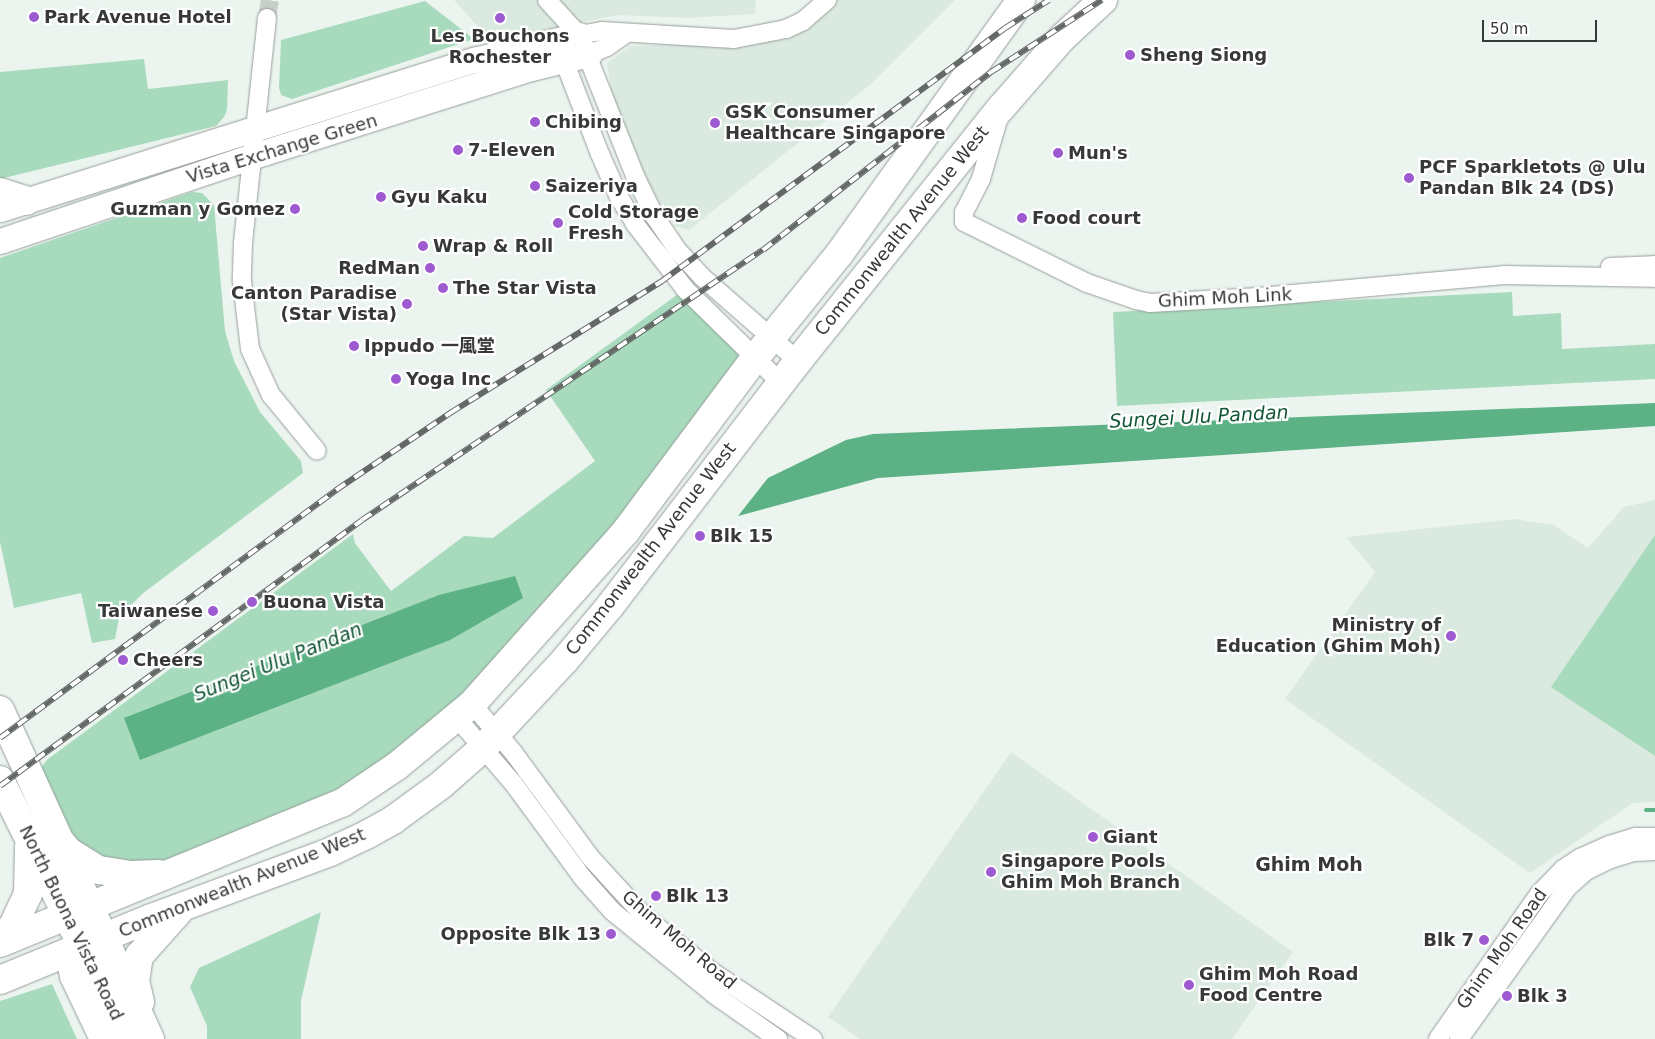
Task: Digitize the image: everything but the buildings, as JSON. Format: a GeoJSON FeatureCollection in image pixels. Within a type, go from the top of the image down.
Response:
{"type":"FeatureCollection","features":[{"type":"Feature","properties":{"kind":"main road","name":"Commonwealth Avenue West"},"geometry":{"type":"LineString","coordinates":[[0,942],[77,913],[342,803],[397,766],[464,711],[626,531],[763,348],[840,253],[1021,0]]}},
{"type":"Feature","properties":{"kind":"main road","name":"Commonwealth Avenue West"},"geometry":{"type":"LineString","coordinates":[[0,980],[183,906],[330,852],[393,820],[441,785],[491,740],[610,606],[798,361],[1001,108],[1062,38],[1104,0]]}},
{"type":"Feature","properties":{"kind":"main road"},"geometry":{"type":"LineString","coordinates":[[0,192],[27,201]]}},
{"type":"Feature","properties":{"kind":"main road","name":"North Buona Vista Road"},"geometry":{"type":"LineString","coordinates":[[0,710],[41,835],[77,913],[142,1037]]}},
{"type":"Feature","properties":{"kind":"main road","name":"North Buona Vista Road"},"geometry":{"type":"LineString","coordinates":[[0,780],[41,835]]}},
{"type":"Feature","properties":{"kind":"main road"},"geometry":{"type":"LineString","coordinates":[[0,942],[13,926],[28,894],[41,835],[99,870],[130,874],[173,873]]}},
{"type":"Feature","properties":{"kind":"main road"},"geometry":{"type":"LineString","coordinates":[[142,1037],[135,968],[140,956],[154,936],[183,906]]}},
{"type":"Feature","properties":{"kind":"main road"},"geometry":{"type":"LineString","coordinates":[[93,942],[73,970],[104,1039]]}},
{"type":"Feature","properties":{"kind":"street"},"geometry":{"type":"LineString","coordinates":[[547,0],[655,217],[702,277],[763,348],[781,383]]}},
{"type":"Feature","properties":{"kind":"street"},"geometry":{"type":"LineString","coordinates":[[572,47],[602,31],[734,39],[768,34],[803,21],[827,0]]}},
{"type":"Feature","properties":{"kind":"street"},"geometry":{"type":"LineString","coordinates":[[267,18],[255,130],[250,157],[242,281],[250,349],[271,395],[317,451]]}},
{"type":"Feature","properties":{"kind":"street"},"geometry":{"type":"LineString","coordinates":[[572,47],[615,188],[635,224],[685,289],[763,348],[798,361]]}},
{"type":"Feature","properties":{"kind":"street","name":"Vista Exchange Green"},"geometry":{"type":"LineString","coordinates":[[0,209],[474,60],[572,47]]}},
{"type":"Feature","properties":{"kind":"street","name":"Vista Exchange Green"},"geometry":{"type":"LineString","coordinates":[[0,241],[572,47]]}},
{"type":"Feature","properties":{"kind":"street","name":"Ghim Moh Link"},"geometry":{"type":"LineString","coordinates":[[1001,108],[981,179],[963,219],[1088,283],[1150,303],[1533,274],[1655,278]]}},
{"type":"Feature","properties":{"kind":"street","name":"Ghim Moh Link"},"geometry":{"type":"LineString","coordinates":[[1533,274],[1540,270],[1655,264]]}},
{"type":"Feature","properties":{"kind":"street","name":"Ghim Moh Road"},"geometry":{"type":"LineString","coordinates":[[464,711],[590,857],[645,917],[711,972],[812,1039]]}},
{"type":"Feature","properties":{"kind":"street","name":"Ghim Moh Road"},"geometry":{"type":"LineString","coordinates":[[491,740],[612,911],[715,995],[778,1039]]}},
{"type":"Feature","properties":{"kind":"street","name":"Ghim Moh Road"},"geometry":{"type":"LineString","coordinates":[[1438,1039],[1540,893],[1563,869],[1580,858],[1609,845],[1636,838],[1655,837]]}},
{"type":"Feature","properties":{"kind":"street","name":"Ghim Moh Road"},"geometry":{"type":"LineString","coordinates":[[1459,1039],[1568,887],[1586,871],[1611,860],[1634,852],[1655,850]]}},
{"type":"Feature","properties":{"kind":"shaded area"},"geometry":{"type":"Polygon","coordinates":[[[454,0],[756,0],[755,14],[687,18],[618,15],[490,40],[454,0]]]}},
{"type":"Feature","properties":{"kind":"shaded area"},"geometry":{"type":"Polygon","coordinates":[[[828,0],[955,0],[873,82],[798,143],[689,230],[675,226],[635,166],[614,111],[607,63],[630,46],[765,40],[828,0]]]}},
{"type":"Feature","properties":{"kind":"shaded area"},"geometry":{"type":"Polygon","coordinates":[[[425,1],[474,39],[292,99],[281,95],[279,88],[281,40],[425,1]]]}},
{"type":"Feature","properties":{"kind":"shaded area"},"geometry":{"type":"Polygon","coordinates":[[[144,59],[148,89],[228,80],[227,110],[224,117],[216,126],[0,179],[0,72],[144,59]]]}},
{"type":"Feature","properties":{"kind":"shaded area"},"geometry":{"type":"Polygon","coordinates":[[[192,192],[202,193],[214,205],[225,331],[234,361],[260,412],[301,461],[303,473],[142,594],[119,618],[115,639],[92,643],[81,593],[14,608],[0,542],[0,258],[192,192]]]}},
{"type":"Feature","properties":{"kind":"shaded area"},"geometry":{"type":"Polygon","coordinates":[[[685,289],[755,358],[435,737],[211,859],[99,870],[29,781],[48,759],[353,534],[355,543],[391,591],[464,536],[493,538],[595,461],[546,390],[685,289]]]}},
{"type":"Feature","properties":{"kind":"shaded area"},"geometry":{"type":"Polygon","coordinates":[[[1512,292],[1513,316],[1561,313],[1562,349],[1655,344],[1655,379],[1117,406],[1113,312],[1512,292]]]}},
{"type":"Feature","properties":{"kind":"shaded area","name":"Ministry of Education (Ghim Moh)"},"geometry":{"type":"Polygon","coordinates":[[[1655,500],[1655,802],[1633,803],[1530,873],[1285,699],[1375,572],[1346,537],[1515,519],[1554,525],[1588,548],[1624,507],[1655,500]]]}},
{"type":"Feature","properties":{"kind":"shaded area"},"geometry":{"type":"Polygon","coordinates":[[[1655,535],[1655,756],[1551,687],[1655,535]]]}},
{"type":"Feature","properties":{"kind":"shaded area"},"geometry":{"type":"Polygon","coordinates":[[[1011,752],[1293,952],[1232,1039],[860,1039],[828,1017],[1011,752]]]}},
{"type":"Feature","properties":{"kind":"shaded area"},"geometry":{"type":"Polygon","coordinates":[[[321,912],[301,1001],[301,1039],[207,1039],[207,1026],[190,987],[199,968],[321,912]]]}},
{"type":"Feature","properties":{"kind":"shaded area"},"geometry":{"type":"Polygon","coordinates":[[[52,984],[77,1039],[0,1039],[0,1001],[52,984]]]}},
{"type":"Feature","properties":{"kind":"water"},"geometry":{"type":"Polygon","coordinates":[[[1655,403],[1655,426],[878,478],[738,516],[768,478],[846,440],[873,434],[1655,403]]]}},
{"type":"Feature","properties":{"kind":"water","name":"Sungei Ulu Pandan"},"geometry":{"type":"Polygon","coordinates":[[[515,576],[523,598],[450,640],[140,760],[124,718],[439,595],[515,576]]]}},
{"type":"Feature","properties":{"kind":"waterway"},"geometry":{"type":"LineString","coordinates":[[1646,810],[1655,810]]}},
{"type":"Feature","properties":{"kind":"tunnel"},"geometry":{"type":"LineString","coordinates":[[267,18],[270,0]]}},
{"type":"Feature","properties":{"kind":"railway"},"geometry":{"type":"LineString","coordinates":[[0,738],[336,490],[450,413],[662,281],[1005,28],[1049,0]]}},
{"type":"Feature","properties":{"kind":"railway"},"geometry":{"type":"LineString","coordinates":[[0,786],[362,520],[763,250],[991,72],[1102,0]]}},
{"type":"Feature","properties":{"kind":"place","name":"Park Avenue Hotel"},"geometry":{"type":"Point","coordinates":[34,17]}},
{"type":"Feature","properties":{"kind":"place","name":"Les Bouchons Rochester"},"geometry":{"type":"Point","coordinates":[500,18]}},
{"type":"Feature","properties":{"kind":"place","name":"Sheng Siong"},"geometry":{"type":"Point","coordinates":[1130,55]}},
{"type":"Feature","properties":{"kind":"place","name":"Chibing"},"geometry":{"type":"Point","coordinates":[535,122]}},
{"type":"Feature","properties":{"kind":"place","name":"GSK Consumer Healthcare Singapore"},"geometry":{"type":"Point","coordinates":[715,123]}},
{"type":"Feature","properties":{"kind":"place","name":"7-Eleven"},"geometry":{"type":"Point","coordinates":[458,150]}},
{"type":"Feature","properties":{"kind":"place","name":"Mun's"},"geometry":{"type":"Point","coordinates":[1058,153]}},
{"type":"Feature","properties":{"kind":"place","name":"PCF Sparkletots @ Ulu Pandan Blk 24 (DS)"},"geometry":{"type":"Point","coordinates":[1409,178]}},
{"type":"Feature","properties":{"kind":"place","name":"Saizeriya"},"geometry":{"type":"Point","coordinates":[535,186]}},
{"type":"Feature","properties":{"kind":"place","name":"Gyu Kaku"},"geometry":{"type":"Point","coordinates":[381,197]}},
{"type":"Feature","properties":{"kind":"place","name":"Guzman y Gomez"},"geometry":{"type":"Point","coordinates":[295,209]}},
{"type":"Feature","properties":{"kind":"place","name":"Food court"},"geometry":{"type":"Point","coordinates":[1022,218]}},
{"type":"Feature","properties":{"kind":"place","name":"Cold Storage Fresh"},"geometry":{"type":"Point","coordinates":[558,223]}},
{"type":"Feature","properties":{"kind":"place","name":"Wrap & Roll"},"geometry":{"type":"Point","coordinates":[423,246]}},
{"type":"Feature","properties":{"kind":"place","name":"RedMan"},"geometry":{"type":"Point","coordinates":[430,268]}},
{"type":"Feature","properties":{"kind":"place","name":"The Star Vista"},"geometry":{"type":"Point","coordinates":[443,288]}},
{"type":"Feature","properties":{"kind":"place","name":"Canton Paradise (Star Vista)"},"geometry":{"type":"Point","coordinates":[407,304]}},
{"type":"Feature","properties":{"kind":"place","name":"Ippudo 一風堂"},"geometry":{"type":"Point","coordinates":[354,346]}},
{"type":"Feature","properties":{"kind":"place","name":"Yoga Inc"},"geometry":{"type":"Point","coordinates":[396,379]}},
{"type":"Feature","properties":{"kind":"place","name":"Blk 15"},"geometry":{"type":"Point","coordinates":[700,536]}},
{"type":"Feature","properties":{"kind":"place","name":"Buona Vista"},"geometry":{"type":"Point","coordinates":[252,602]}},
{"type":"Feature","properties":{"kind":"place","name":"Taiwanese"},"geometry":{"type":"Point","coordinates":[213,611]}},
{"type":"Feature","properties":{"kind":"place","name":"Ministry of Education (Ghim Moh)"},"geometry":{"type":"Point","coordinates":[1451,636]}},
{"type":"Feature","properties":{"kind":"place","name":"Cheers"},"geometry":{"type":"Point","coordinates":[123,660]}},
{"type":"Feature","properties":{"kind":"place","name":"Giant"},"geometry":{"type":"Point","coordinates":[1093,837]}},
{"type":"Feature","properties":{"kind":"place","name":"Singapore Pools Ghim Moh Branch"},"geometry":{"type":"Point","coordinates":[991,872]}},
{"type":"Feature","properties":{"kind":"place","name":"Blk 13"},"geometry":{"type":"Point","coordinates":[656,896]}},
{"type":"Feature","properties":{"kind":"place","name":"Opposite Blk 13"},"geometry":{"type":"Point","coordinates":[611,934]}},
{"type":"Feature","properties":{"kind":"place","name":"Blk 7"},"geometry":{"type":"Point","coordinates":[1484,940]}},
{"type":"Feature","properties":{"kind":"place","name":"Ghim Moh Road Food Centre"},"geometry":{"type":"Point","coordinates":[1189,985]}},
{"type":"Feature","properties":{"kind":"place","name":"Blk 3"},"geometry":{"type":"Point","coordinates":[1507,996]}},
{"type":"Feature","properties":{"kind":"district","name":"Ghim Moh"},"geometry":{"type":"Point","coordinates":[1309,865]}}]}
